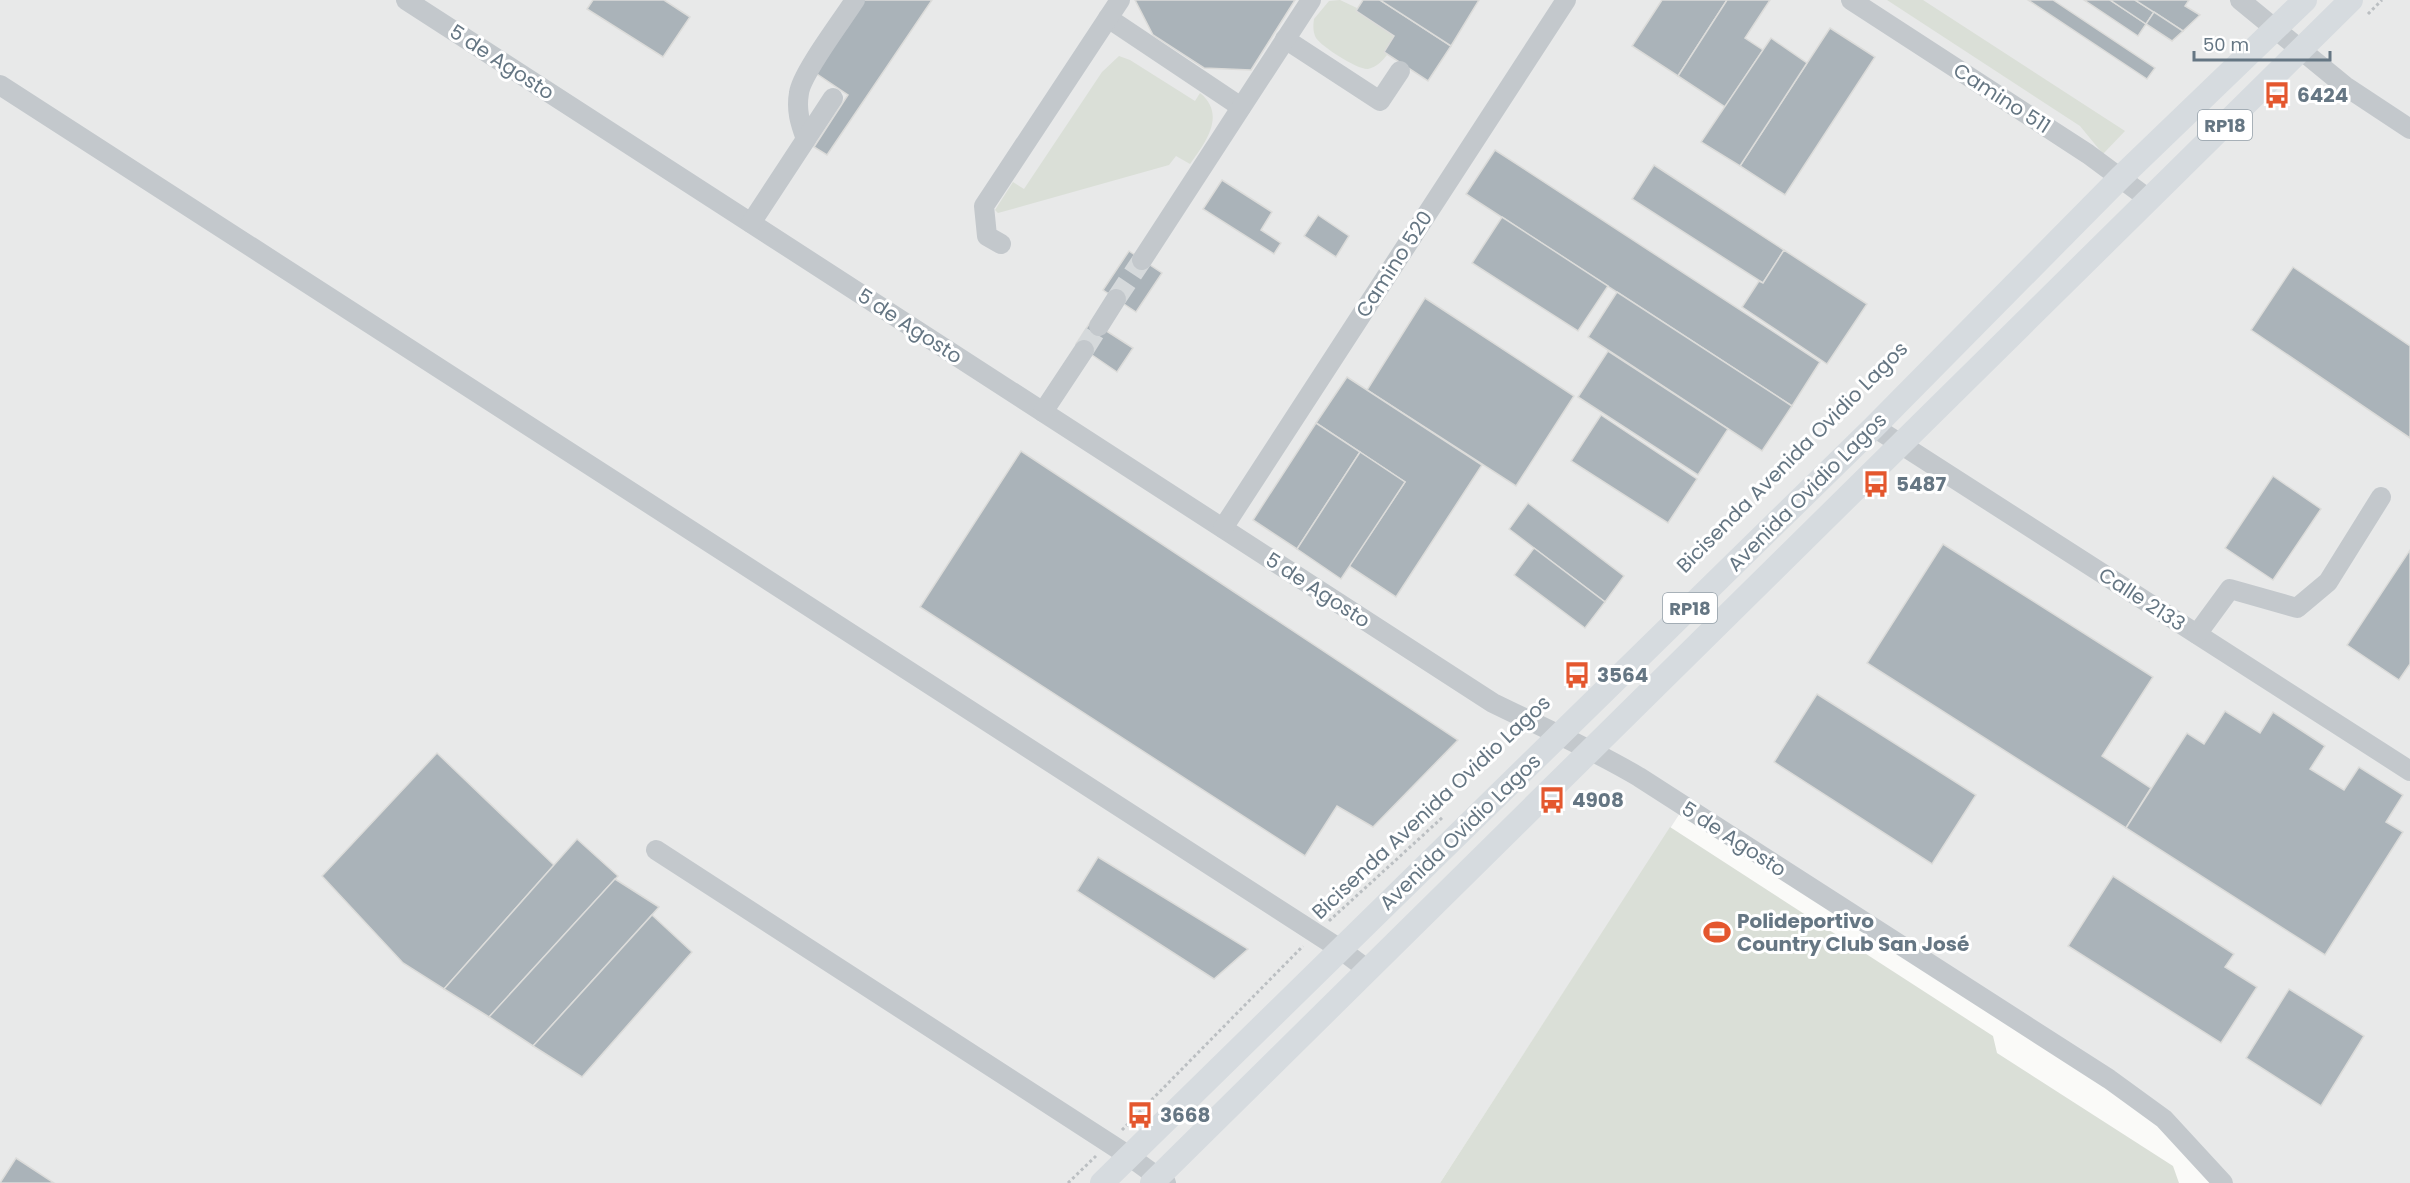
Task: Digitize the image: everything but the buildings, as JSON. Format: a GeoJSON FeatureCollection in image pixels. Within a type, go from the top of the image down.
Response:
{"type":"FeatureCollection","features":[{"type":"Feature","properties":{"kind":"main road","name":"Avenida Ovidio Lagos"},"geometry":{"type":"LineString","coordinates":[[1102,1183],[1874,427],[2120,178],[2305,0]]}},
{"type":"Feature","properties":{"kind":"main road","name":"Avenida Ovidio Lagos"},"geometry":{"type":"LineString","coordinates":[[1159,1181],[1591,749],[2351,0]]}},
{"type":"Feature","properties":{"kind":"street","name":"5 de Agosto"},"geometry":{"type":"LineString","coordinates":[[406,0],[1493,703],[1559,736],[1591,749],[1639,777],[2109,1079],[2164,1119],[2223,1183]]}},
{"type":"Feature","properties":{"kind":"street"},"geometry":{"type":"LineString","coordinates":[[806,139],[798,116],[799,90],[855,0]]}},
{"type":"Feature","properties":{"kind":"street"},"geometry":{"type":"LineString","coordinates":[[1000,244],[987,236],[984,206],[1120,0]]}},
{"type":"Feature","properties":{"kind":"street"},"geometry":{"type":"LineString","coordinates":[[1142,260],[1311,0]]}},
{"type":"Feature","properties":{"kind":"street","name":"Camino 520"},"geometry":{"type":"LineString","coordinates":[[1223,528],[1566,0]]}},
{"type":"Feature","properties":{"kind":"street","name":"Camino 511"},"geometry":{"type":"LineString","coordinates":[[1851,0],[2088,154],[2150,200]]}},
{"type":"Feature","properties":{"kind":"street"},"geometry":{"type":"LineString","coordinates":[[2240,0],[2345,86],[2410,129]]}},
{"type":"Feature","properties":{"kind":"street"},"geometry":{"type":"LineString","coordinates":[[1108,18],[1241,107]]}},
{"type":"Feature","properties":{"kind":"street"},"geometry":{"type":"LineString","coordinates":[[1286,39],[1380,101],[1400,71]]}},
{"type":"Feature","properties":{"kind":"street"},"geometry":{"type":"LineString","coordinates":[[0,85],[1316,933],[1368,970]]}},
{"type":"Feature","properties":{"kind":"street"},"geometry":{"type":"LineString","coordinates":[[751,223],[833,98]]}},
{"type":"Feature","properties":{"kind":"street"},"geometry":{"type":"LineString","coordinates":[[1099,326],[1116,299]]}},
{"type":"Feature","properties":{"kind":"street"},"geometry":{"type":"LineString","coordinates":[[1043,412],[1084,350]]}},
{"type":"Feature","properties":{"kind":"street","name":"Calle 2133"},"geometry":{"type":"LineString","coordinates":[[1874,427],[2410,771]]}},
{"type":"Feature","properties":{"kind":"street"},"geometry":{"type":"LineString","coordinates":[[2197,634],[2230,589],[2297,608],[2328,582],[2381,497]]}},
{"type":"Feature","properties":{"kind":"street"},"geometry":{"type":"LineString","coordinates":[[656,850],[1129,1156],[1159,1181]]}},
{"type":"Feature","properties":{"kind":"path","name":"Bicisenda Avenida Ovidio Lagos"},"geometry":{"type":"LineString","coordinates":[[1068,1183],[1316,933],[1446,814]]}},
{"type":"Feature","properties":{"kind":"shaded area"},"geometry":{"type":"Polygon","coordinates":[[[0,0],[2410,0],[2410,1183],[2223,1183],[2164,1119],[1684,807],[1440,1183],[0,1183],[0,0]]]}},
{"type":"Feature","properties":{"kind":"shaded area"},"geometry":{"type":"Polygon","coordinates":[[[1340,0],[1357,8],[1356,11],[1394,36],[1384,52],[1387,55],[1374,67],[1363,68],[1349,62],[1325,47],[1316,38],[1314,19],[1329,1],[1340,0]]]}},
{"type":"Feature","properties":{"kind":"shaded area"},"geometry":{"type":"Polygon","coordinates":[[[1887,0],[1923,0],[2125,131],[2103,154],[2080,126],[1887,0]]]}},
{"type":"Feature","properties":{"kind":"shaded area"},"geometry":{"type":"Polygon","coordinates":[[[1119,56],[1130,60],[1195,101],[1200,93],[1208,102],[1212,110],[1211,129],[1190,164],[1176,156],[1169,165],[998,213],[995,210],[1013,182],[1024,189],[1102,72],[1119,56]]]}},
{"type":"Feature","properties":{"kind":"shaded area","name":"Polideportivo Country Club San José"},"geometry":{"type":"Polygon","coordinates":[[[1670,827],[1993,1036],[1997,1053],[2173,1166],[2179,1183],[1440,1183],[1670,827]]]}},
{"type":"Feature","properties":{"kind":"tunnel"},"geometry":{"type":"LineString","coordinates":[[1116,299],[1142,260]]}},
{"type":"Feature","properties":{"kind":"tunnel"},"geometry":{"type":"LineString","coordinates":[[1084,350],[1099,326]]}},
{"type":"Feature","properties":{"kind":"place","name":"6424"},"geometry":{"type":"Point","coordinates":[2277,95]}},
{"type":"Feature","properties":{"kind":"place","name":"5487"},"geometry":{"type":"Point","coordinates":[1876,484]}},
{"type":"Feature","properties":{"kind":"place","name":"3564"},"geometry":{"type":"Point","coordinates":[1577,675]}},
{"type":"Feature","properties":{"kind":"place","name":"4908"},"geometry":{"type":"Point","coordinates":[1552,800]}},
{"type":"Feature","properties":{"kind":"place","name":"Polideportivo Country Club San José"},"geometry":{"type":"Point","coordinates":[1717,932]}},
{"type":"Feature","properties":{"kind":"place","name":"3668"},"geometry":{"type":"Point","coordinates":[1140,1115]}}]}
